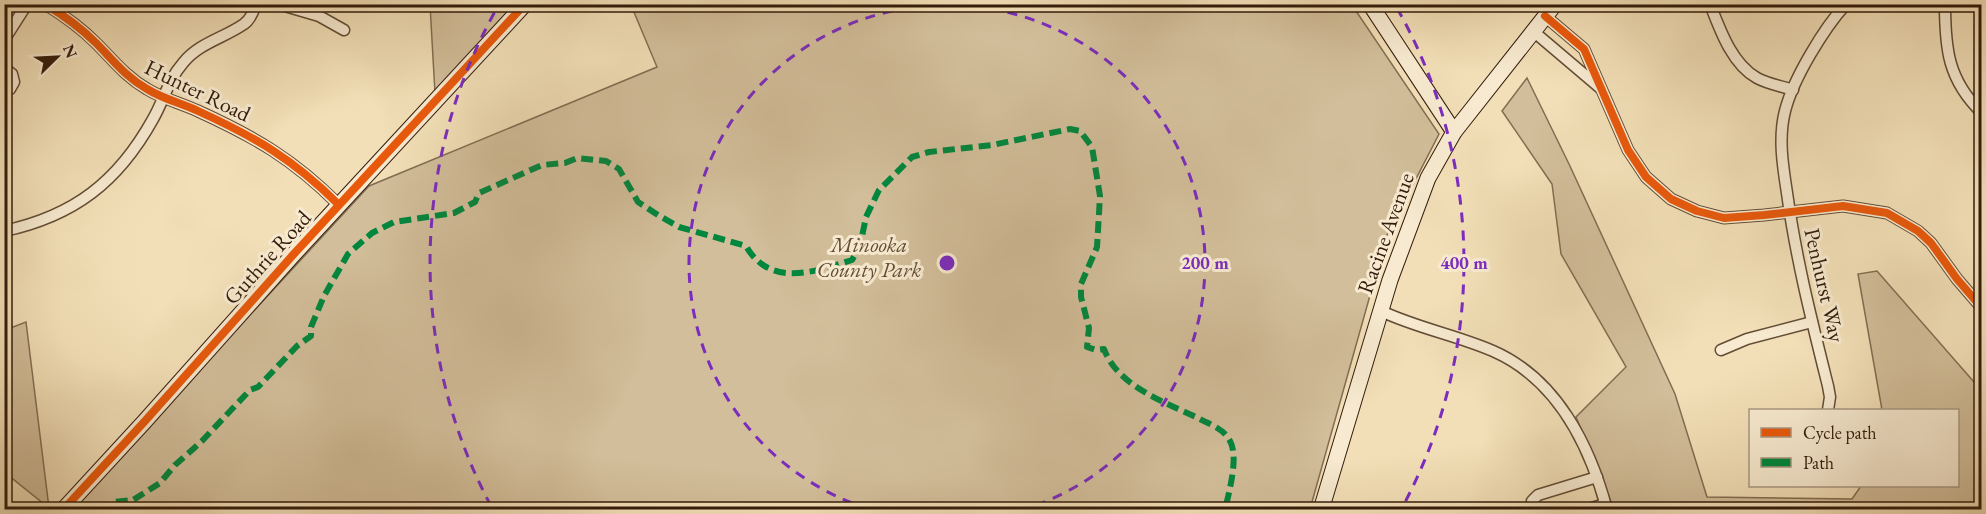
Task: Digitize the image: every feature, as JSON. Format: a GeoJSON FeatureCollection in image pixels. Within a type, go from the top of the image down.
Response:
{"type":"FeatureCollection","features":[{"type":"Feature","properties":{"kind":"street"},"geometry":{"type":"LineString","coordinates":[[4,40],[27,4]]}},
{"type":"Feature","properties":{"kind":"street","name":"Hunter Road"},"geometry":{"type":"LineString","coordinates":[[45,4],[63,15],[96,42],[123,73],[147,90],[244,132],[300,169],[338,204]]}},
{"type":"Feature","properties":{"kind":"street"},"geometry":{"type":"LineString","coordinates":[[4,231],[59,215],[80,202],[110,177],[125,163],[136,147],[154,118],[169,83],[184,62],[200,48],[246,23],[256,4]]}},
{"type":"Feature","properties":{"kind":"street"},"geometry":{"type":"LineString","coordinates":[[279,4],[319,16],[344,30]]}},
{"type":"Feature","properties":{"kind":"street","name":"Guthrie Road"},"geometry":{"type":"LineString","coordinates":[[63,510],[338,204],[525,4]]}},
{"type":"Feature","properties":{"kind":"street"},"geometry":{"type":"LineString","coordinates":[[1370,4],[1454,132]]}},
{"type":"Feature","properties":{"kind":"street"},"geometry":{"type":"LineString","coordinates":[[1710,4],[1728,45],[1745,69],[1768,82],[1792,90]]}},
{"type":"Feature","properties":{"kind":"street","name":"Penhurst Way"},"geometry":{"type":"LineString","coordinates":[[1828,409],[1830,397],[1828,386],[1798,267],[1781,153],[1784,113],[1792,90],[1831,24],[1846,4]]}},
{"type":"Feature","properties":{"kind":"street"},"geometry":{"type":"LineString","coordinates":[[1946,4],[1945,33],[1952,71],[1960,87],[1982,113]]}},
{"type":"Feature","properties":{"kind":"street"},"geometry":{"type":"LineString","coordinates":[[1550,10],[1584,50],[1636,164],[1646,177],[1671,199],[1697,211],[1724,218],[1844,206],[1869,209],[1894,216],[1918,231],[1931,243],[1982,308]]}},
{"type":"Feature","properties":{"kind":"street","name":"Racine Avenue"},"geometry":{"type":"LineString","coordinates":[[1322,510],[1381,310],[1405,236],[1428,178],[1454,132],[1550,10]]}},
{"type":"Feature","properties":{"kind":"street"},"geometry":{"type":"LineString","coordinates":[[1533,31],[1599,87]]}},
{"type":"Feature","properties":{"kind":"street"},"geometry":{"type":"LineString","coordinates":[[4,68],[12,74],[14,82],[10,89],[4,92]]}},
{"type":"Feature","properties":{"kind":"street"},"geometry":{"type":"LineString","coordinates":[[1381,310],[1405,322],[1494,352],[1531,376],[1562,408],[1572,422],[1597,477],[1606,507],[1585,510]]}},
{"type":"Feature","properties":{"kind":"street"},"geometry":{"type":"LineString","coordinates":[[1720,350],[1747,339],[1812,322]]}},
{"type":"Feature","properties":{"kind":"street"},"geometry":{"type":"LineString","coordinates":[[1533,510],[1532,501],[1538,495],[1597,477]]}},
{"type":"Feature","properties":{"kind":"green space"},"geometry":{"type":"Polygon","coordinates":[[[430,5],[517,5],[435,93],[430,5]]]}},
{"type":"Feature","properties":{"kind":"green space","name":"Minooka County Park"},"geometry":{"type":"Polygon","coordinates":[[[631,5],[1352,5],[1439,134],[1387,235],[1310,509],[70,510],[369,186],[657,67],[631,5]]]}},
{"type":"Feature","properties":{"kind":"green space"},"geometry":{"type":"Polygon","coordinates":[[[1527,78],[1675,394],[1707,497],[1852,499],[1860,487],[1959,487],[1959,409],[1882,409],[1858,274],[1877,271],[1981,390],[1981,509],[1614,509],[1576,417],[1626,367],[1561,254],[1552,184],[1502,111],[1527,78]]]}},
{"type":"Feature","properties":{"kind":"green space"},"geometry":{"type":"Polygon","coordinates":[[[26,322],[49,508],[9,476],[5,483],[5,330],[26,322]]]}},
{"type":"Feature","properties":{"kind":"marked path"},"geometry":{"type":"LineString","coordinates":[[100,510],[114,502],[133,500],[160,483],[250,390],[258,387],[297,346],[311,336],[311,327],[324,296],[348,254],[372,233],[394,222],[454,213],[475,202],[479,193],[542,165],[565,163],[577,158],[606,161],[619,169],[638,202],[679,227],[746,246],[767,268],[780,272],[808,272],[852,260],[860,246],[866,217],[879,190],[912,157],[929,152],[992,145],[1070,129],[1080,131],[1092,147],[1100,196],[1097,247],[1081,284],[1081,297],[1089,328],[1087,347],[1096,350],[1104,349],[1120,374],[1132,384],[1159,400],[1213,425],[1227,437],[1233,448],[1234,456],[1225,510]]}},
{"type":"Feature","properties":{"kind":"cycle path"},"geometry":{"type":"LineString","coordinates":[[45,4],[84,32],[139,84],[159,96],[238,130],[272,150],[305,174],[338,204]]}},
{"type":"Feature","properties":{"kind":"cycle path"},"geometry":{"type":"LineString","coordinates":[[63,510],[292,256],[525,4]]}},
{"type":"Feature","properties":{"kind":"cycle path"},"geometry":{"type":"LineString","coordinates":[[1545,16],[1584,49],[1628,150],[1646,177],[1671,199],[1697,211],[1724,218],[1843,206],[1887,213],[1918,231],[1931,243],[1982,308]]}}]}
